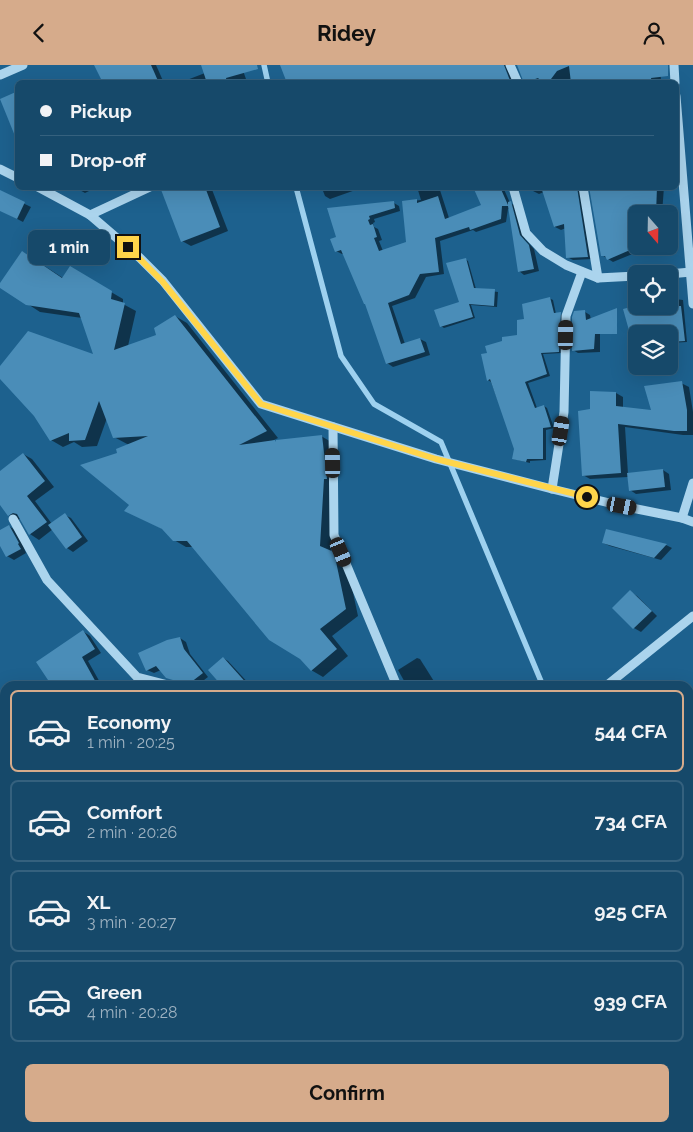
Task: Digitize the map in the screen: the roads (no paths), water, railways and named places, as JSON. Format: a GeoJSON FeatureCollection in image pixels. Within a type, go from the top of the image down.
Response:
{"type":"FeatureCollection","features":[{"type":"Feature","properties":{"kind":"street"},"geometry":{"type":"LineString","coordinates":[[0,75],[22,65]]}},
{"type":"Feature","properties":{"kind":"street"},"geometry":{"type":"LineString","coordinates":[[510,65],[517,80]]}},
{"type":"Feature","properties":{"kind":"street"},"geometry":{"type":"LineString","coordinates":[[674,65],[675,80]]}},
{"type":"Feature","properties":{"kind":"street"},"geometry":{"type":"LineString","coordinates":[[679,131],[693,304]]}},
{"type":"Feature","properties":{"kind":"street"},"geometry":{"type":"LineString","coordinates":[[0,169],[15,176]]}},
{"type":"Feature","properties":{"kind":"street"},"geometry":{"type":"LineString","coordinates":[[44,190],[90,215],[140,258],[162,281],[261,404],[436,459],[552,489],[693,522]]}},
{"type":"Feature","properties":{"kind":"street"},"geometry":{"type":"LineString","coordinates":[[90,215],[144,190]]}},
{"type":"Feature","properties":{"kind":"street"},"geometry":{"type":"LineString","coordinates":[[514,190],[526,233],[543,251],[566,265],[598,278],[628,276]]}},
{"type":"Feature","properties":{"kind":"street"},"geometry":{"type":"LineString","coordinates":[[583,190],[598,278]]}},
{"type":"Feature","properties":{"kind":"street"},"geometry":{"type":"LineString","coordinates":[[552,489],[564,412],[566,316],[582,272]]}},
{"type":"Feature","properties":{"kind":"street"},"geometry":{"type":"LineString","coordinates":[[678,273],[691,272]]}},
{"type":"Feature","properties":{"kind":"street"},"geometry":{"type":"LineString","coordinates":[[332,427],[334,535],[395,681]]}},
{"type":"Feature","properties":{"kind":"street"},"geometry":{"type":"LineString","coordinates":[[682,518],[693,483]]}},
{"type":"Feature","properties":{"kind":"street"},"geometry":{"type":"LineString","coordinates":[[13,519],[47,580],[137,677],[153,681]]}},
{"type":"Feature","properties":{"kind":"street"},"geometry":{"type":"LineString","coordinates":[[612,681],[693,617]]}},
{"type":"Feature","properties":{"kind":"waterway"},"geometry":{"type":"LineString","coordinates":[[264,65],[267,80]]}},
{"type":"Feature","properties":{"kind":"waterway"},"geometry":{"type":"LineString","coordinates":[[297,190],[341,356],[374,404],[441,442],[541,681]]}}]}
